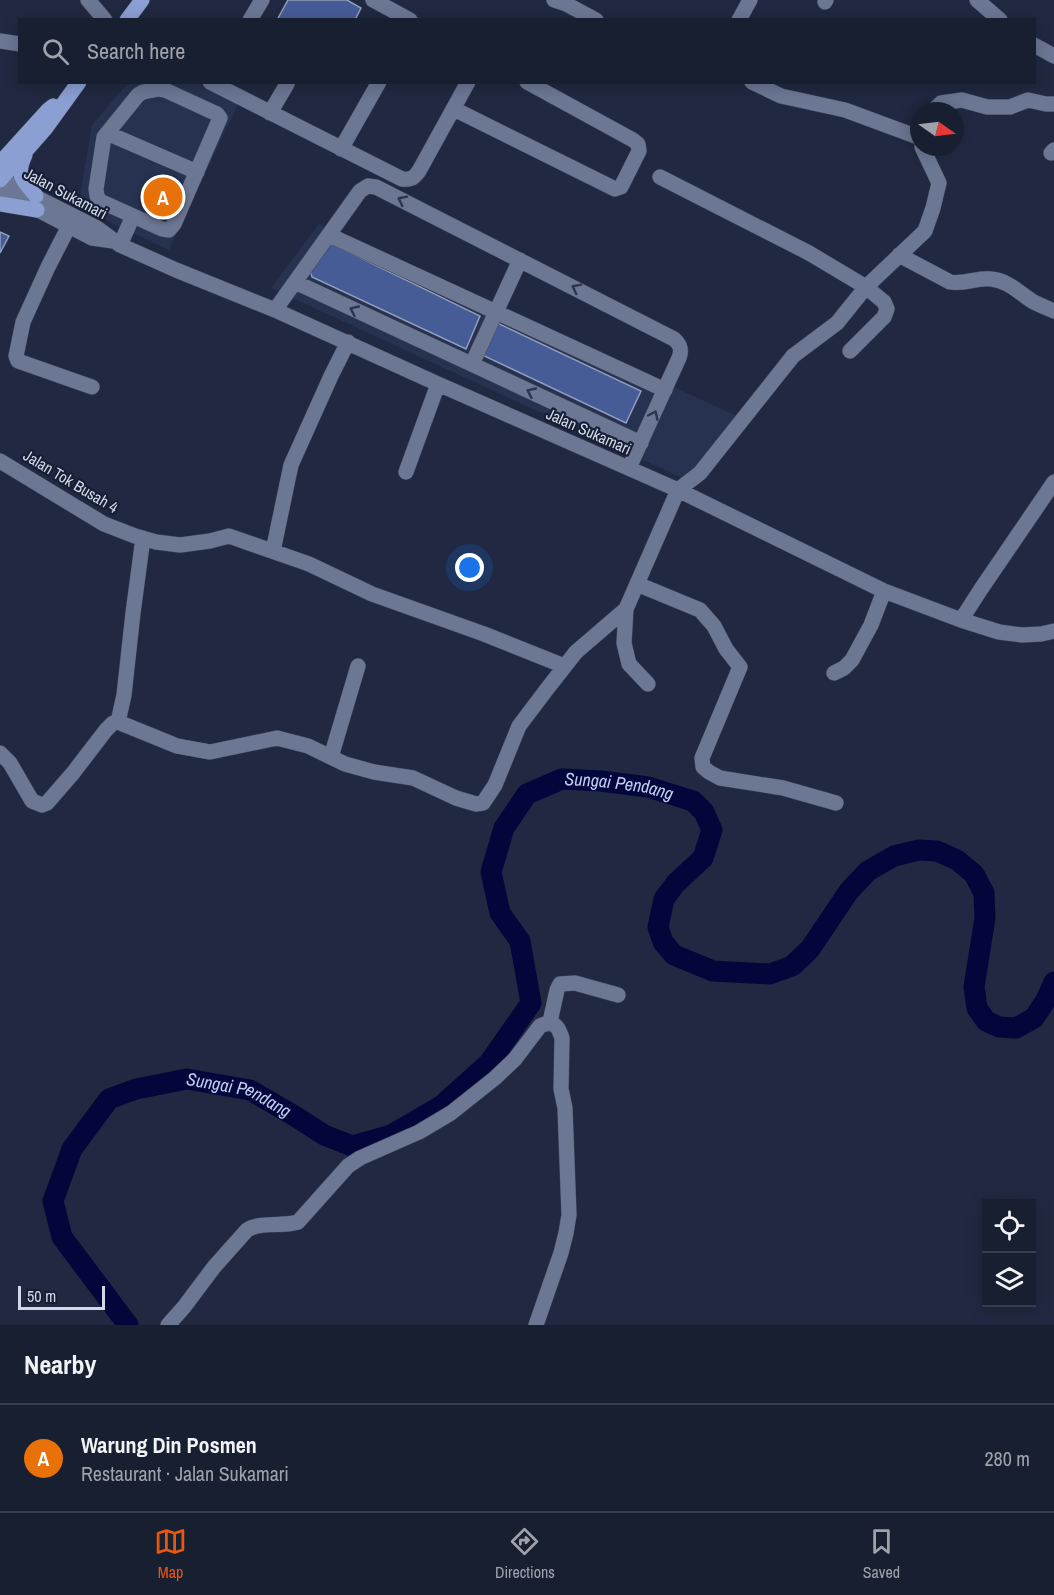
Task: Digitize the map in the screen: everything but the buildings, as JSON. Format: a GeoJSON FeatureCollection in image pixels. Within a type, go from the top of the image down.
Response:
{"type":"FeatureCollection","features":[{"type":"Feature","properties":{"kind":"main road"},"geometry":{"type":"LineString","coordinates":[[129,18],[142,0]]}},
{"type":"Feature","properties":{"kind":"main road"},"geometry":{"type":"LineString","coordinates":[[0,182],[45,129],[76,87]]}},
{"type":"Feature","properties":{"kind":"main road"},"geometry":{"type":"LineString","coordinates":[[0,164],[48,110],[76,87]]}},
{"type":"Feature","properties":{"kind":"main road"},"geometry":{"type":"LineString","coordinates":[[0,204],[37,203],[20,170],[27,150]]}},
{"type":"Feature","properties":{"kind":"street"},"geometry":{"type":"LineString","coordinates":[[88,0],[103,18]]}},
{"type":"Feature","properties":{"kind":"street"},"geometry":{"type":"LineString","coordinates":[[251,18],[262,0]]}},
{"type":"Feature","properties":{"kind":"street"},"geometry":{"type":"LineString","coordinates":[[373,0],[406,18]]}},
{"type":"Feature","properties":{"kind":"street"},"geometry":{"type":"LineString","coordinates":[[554,0],[592,18]]}},
{"type":"Feature","properties":{"kind":"street"},"geometry":{"type":"LineString","coordinates":[[740,18],[750,0]]}},
{"type":"Feature","properties":{"kind":"street"},"geometry":{"type":"LineString","coordinates":[[977,0],[998,18]]}},
{"type":"Feature","properties":{"kind":"street"},"geometry":{"type":"LineString","coordinates":[[0,40],[18,44]]}},
{"type":"Feature","properties":{"kind":"street"},"geometry":{"type":"LineString","coordinates":[[1036,46],[1054,56]]}},
{"type":"Feature","properties":{"kind":"street"},"geometry":{"type":"LineString","coordinates":[[214,84],[341,149],[408,180],[419,171],[467,84]]}},
{"type":"Feature","properties":{"kind":"street"},"geometry":{"type":"LineString","coordinates":[[270,113],[287,84]]}},
{"type":"Feature","properties":{"kind":"street"},"geometry":{"type":"LineString","coordinates":[[341,149],[378,84]]}},
{"type":"Feature","properties":{"kind":"street"},"geometry":{"type":"LineString","coordinates":[[453,110],[615,189],[621,187],[639,151],[638,144],[531,84]]}},
{"type":"Feature","properties":{"kind":"street"},"geometry":{"type":"LineString","coordinates":[[757,84],[781,96],[845,110],[910,136]]}},
{"type":"Feature","properties":{"kind":"street"},"geometry":{"type":"LineString","coordinates":[[165,90],[217,114],[220,118],[197,172],[174,224],[169,230],[100,201],[96,196],[106,133],[143,92],[165,90]]}},
{"type":"Feature","properties":{"kind":"street"},"geometry":{"type":"LineString","coordinates":[[948,102],[962,100],[987,107],[1010,107],[1028,100],[1054,104]]}},
{"type":"Feature","properties":{"kind":"street"},"geometry":{"type":"LineString","coordinates":[[106,133],[197,172]]}},
{"type":"Feature","properties":{"kind":"street"},"geometry":{"type":"LineString","coordinates":[[648,684],[628,663],[624,643],[626,609],[678,490],[700,473],[794,356],[837,323],[866,287],[925,231],[939,183],[926,156]]}},
{"type":"Feature","properties":{"kind":"street"},"geometry":{"type":"LineString","coordinates":[[660,177],[817,258],[866,287],[884,302],[887,309],[884,317],[850,351]]}},
{"type":"Feature","properties":{"kind":"street","name":"Jalan Sukamari"},"geometry":{"type":"LineString","coordinates":[[0,182],[92,238],[116,243],[348,342],[678,490],[884,591],[999,632],[1022,635],[1054,632]]}},
{"type":"Feature","properties":{"kind":"street"},"geometry":{"type":"LineString","coordinates":[[275,310],[360,191],[368,186],[376,186],[674,339],[681,352],[629,468]]}},
{"type":"Feature","properties":{"kind":"street","name":"Jalan Sukamari"},"geometry":{"type":"LineString","coordinates":[[37,203],[97,228],[116,243]]}},
{"type":"Feature","properties":{"kind":"street"},"geometry":{"type":"LineString","coordinates":[[116,243],[133,216]]}},
{"type":"Feature","properties":{"kind":"street"},"geometry":{"type":"LineString","coordinates":[[69,226],[23,322],[16,356],[18,361],[92,387]]}},
{"type":"Feature","properties":{"kind":"street"},"geometry":{"type":"LineString","coordinates":[[329,235],[665,390]]}},
{"type":"Feature","properties":{"kind":"street"},"geometry":{"type":"LineString","coordinates":[[899,255],[950,282],[958,284],[981,278],[1007,283],[1031,300],[1054,311]]}},
{"type":"Feature","properties":{"kind":"street"},"geometry":{"type":"LineString","coordinates":[[472,364],[520,260]]}},
{"type":"Feature","properties":{"kind":"street"},"geometry":{"type":"LineString","coordinates":[[294,282],[641,443]]}},
{"type":"Feature","properties":{"kind":"street"},"geometry":{"type":"LineString","coordinates":[[348,342],[291,465],[273,551],[309,564],[372,594],[484,634],[564,666]]}},
{"type":"Feature","properties":{"kind":"street"},"geometry":{"type":"LineString","coordinates":[[406,472],[438,384]]}},
{"type":"Feature","properties":{"kind":"street","name":"Jalan Tok Busah 4"},"geometry":{"type":"LineString","coordinates":[[0,461],[104,524],[143,538],[156,542],[180,544],[210,541],[229,536],[273,551]]}},
{"type":"Feature","properties":{"kind":"street"},"geometry":{"type":"LineString","coordinates":[[962,620],[1054,482]]}},
{"type":"Feature","properties":{"kind":"street"},"geometry":{"type":"LineString","coordinates":[[118,722],[124,695],[143,538]]}},
{"type":"Feature","properties":{"kind":"street"},"geometry":{"type":"LineString","coordinates":[[637,584],[700,610],[714,626],[726,649],[740,668],[702,758],[703,767],[720,778],[783,788],[836,803]]}},
{"type":"Feature","properties":{"kind":"street"},"geometry":{"type":"LineString","coordinates":[[834,673],[844,668],[852,660],[871,625],[884,591]]}},
{"type":"Feature","properties":{"kind":"street"},"geometry":{"type":"LineString","coordinates":[[0,753],[10,763],[32,801],[42,805],[47,803],[73,773],[106,730],[113,723],[118,722],[177,746],[210,753],[277,738],[309,746],[345,764],[374,772],[412,778],[456,798],[476,804],[483,803],[495,785],[519,726],[576,652],[626,609]]}},
{"type":"Feature","properties":{"kind":"street"},"geometry":{"type":"LineString","coordinates":[[331,757],[358,666]]}},
{"type":"Feature","properties":{"kind":"street"},"geometry":{"type":"LineString","coordinates":[[550,1022],[560,984],[575,983],[618,995]]}},
{"type":"Feature","properties":{"kind":"street"},"geometry":{"type":"LineString","coordinates":[[168,1325],[247,1230],[254,1226],[298,1222],[348,1166],[360,1158],[419,1132],[451,1113],[495,1078],[515,1059],[540,1026],[550,1022],[556,1025],[561,1038],[561,1089],[565,1108],[568,1215],[561,1253],[536,1325]]}},
{"type":"Feature","properties":{"kind":"shaded area"},"geometry":{"type":"Polygon","coordinates":[[[127,84],[200,84],[239,102],[169,250],[78,207],[92,125],[127,84]]]}},
{"type":"Feature","properties":{"kind":"shaded area"},"geometry":{"type":"Polygon","coordinates":[[[319,224],[737,416],[696,471],[680,477],[271,288],[319,224]]]}},
{"type":"Feature","properties":{"kind":"waterway","name":"Sungai Pendang"},"geometry":{"type":"LineString","coordinates":[[128,1325],[62,1237],[53,1201],[72,1149],[109,1099],[136,1089],[187,1079],[250,1090],[324,1135],[352,1146],[391,1135],[441,1106],[489,1063],[531,1003],[520,941],[500,913],[491,872],[504,828],[527,794],[562,779],[648,787],[693,801],[704,812],[712,830],[703,858],[676,883],[664,899],[658,927],[663,942],[674,955],[713,971],[770,974],[792,966],[810,949],[849,891],[868,871],[894,856],[919,850],[937,851],[957,860],[974,874],[984,893],[985,918],[974,987],[977,1008],[986,1021],[999,1027],[1016,1028],[1034,1018],[1054,982]]}},
{"type":"Feature","properties":{"kind":"place","name":"Warung Din Posmen"},"geometry":{"type":"Point","coordinates":[163,197]}}]}
